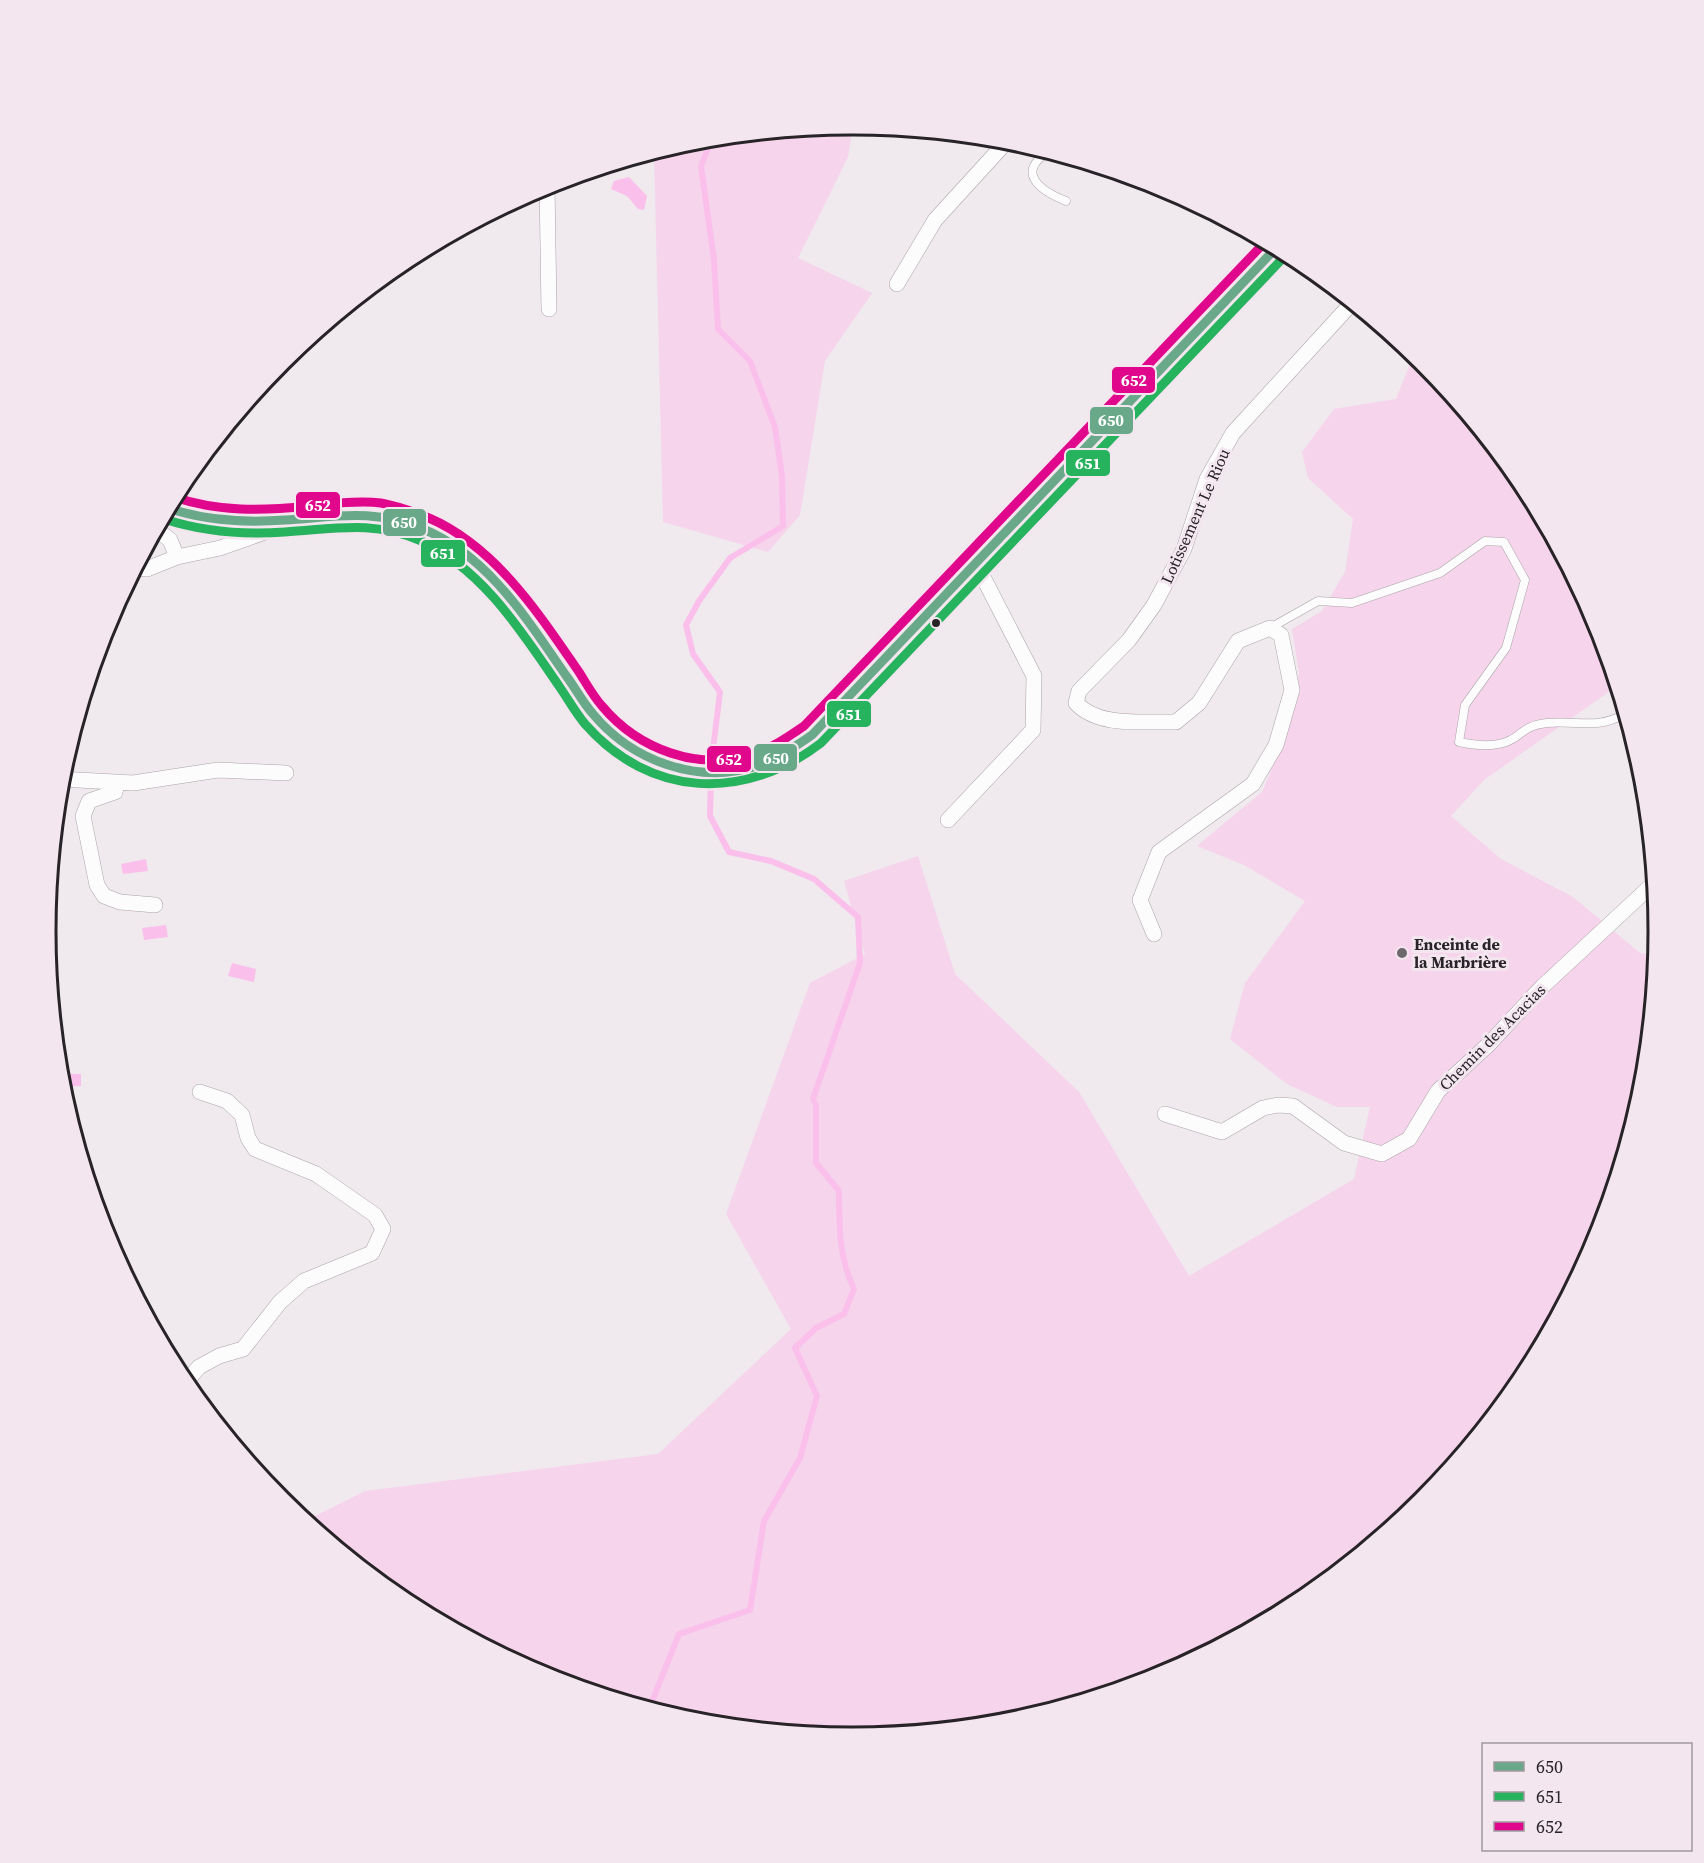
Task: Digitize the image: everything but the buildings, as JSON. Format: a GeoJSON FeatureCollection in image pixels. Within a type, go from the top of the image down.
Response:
{"type":"FeatureCollection","features":[{"type":"Feature","properties":{"kind":"main road"},"geometry":{"type":"LineString","coordinates":[[176,510],[211,520],[300,519],[345,514],[379,515],[428,531],[457,547],[486,570],[596,718],[632,747],[675,770],[718,774],[761,767],[788,754],[812,735],[1270,254]]}},
{"type":"Feature","properties":{"kind":"street"},"geometry":{"type":"LineString","coordinates":[[897,284],[935,220],[1000,149]]}},
{"type":"Feature","properties":{"kind":"street"},"geometry":{"type":"LineString","coordinates":[[547,196],[549,309]]}},
{"type":"Feature","properties":{"kind":"street","name":"Lotissement Le Riou"},"geometry":{"type":"LineString","coordinates":[[1270,628],[1238,641],[1199,704],[1176,722],[1111,720],[1082,710],[1076,703],[1079,691],[1129,640],[1154,605],[1184,549],[1208,479],[1233,433],[1347,308]]}},
{"type":"Feature","properties":{"kind":"street"},"geometry":{"type":"LineString","coordinates":[[143,569],[177,557],[220,548],[300,519]]}},
{"type":"Feature","properties":{"kind":"street"},"geometry":{"type":"LineString","coordinates":[[162,534],[170,540],[177,557]]}},
{"type":"Feature","properties":{"kind":"street"},"geometry":{"type":"LineString","coordinates":[[948,819],[1033,730],[1034,676],[984,579],[974,567]]}},
{"type":"Feature","properties":{"kind":"street"},"geometry":{"type":"LineString","coordinates":[[1154,934],[1140,900],[1159,852],[1253,784],[1276,745],[1292,690],[1281,635],[1270,628]]}},
{"type":"Feature","properties":{"kind":"street"},"geometry":{"type":"LineString","coordinates":[[70,779],[117,783],[172,779],[218,770],[286,773]]}},
{"type":"Feature","properties":{"kind":"street"},"geometry":{"type":"LineString","coordinates":[[117,783],[115,792],[89,801],[83,816],[97,885],[104,896],[120,902],[155,905]]}},
{"type":"Feature","properties":{"kind":"street","name":"Chemin des Acacias"},"geometry":{"type":"LineString","coordinates":[[1165,1114],[1222,1132],[1263,1108],[1293,1106],[1344,1143],[1382,1154],[1409,1139],[1437,1091],[1489,1044],[1542,987],[1647,889]]}},
{"type":"Feature","properties":{"kind":"street"},"geometry":{"type":"LineString","coordinates":[[191,1376],[199,1367],[219,1356],[243,1348],[280,1302],[304,1281],[372,1253],[383,1229],[375,1215],[316,1174],[255,1149],[248,1138],[242,1115],[227,1101],[200,1092]]}},
{"type":"Feature","properties":{"kind":"lane"},"geometry":{"type":"LineString","coordinates":[[1039,157],[1032,170],[1036,184],[1047,194],[1066,201]]}},
{"type":"Feature","properties":{"kind":"lane"},"geometry":{"type":"LineString","coordinates":[[1270,628],[1318,601],[1352,603],[1440,573],[1485,541],[1504,542],[1525,580],[1506,648],[1465,705],[1459,742],[1474,745],[1506,742],[1527,727],[1549,723],[1608,723],[1619,717]]}},
{"type":"Feature","properties":{"kind":"shaded area"},"geometry":{"type":"Polygon","coordinates":[[[851,135],[848,157],[798,258],[872,293],[825,361],[800,515],[768,552],[663,522],[654,160],[748,142],[851,135]]]}},
{"type":"Feature","properties":{"kind":"shaded area"},"geometry":{"type":"Polygon","coordinates":[[[629,177],[647,196],[644,210],[638,209],[627,196],[611,189],[614,181],[629,177]]]}},
{"type":"Feature","properties":{"kind":"shaded area"},"geometry":{"type":"Polygon","coordinates":[[[1410,364],[1451,406],[1484,447],[1542,533],[1566,579],[1588,627],[1611,690],[1484,780],[1451,816],[1501,859],[1573,897],[1640,953],[1648,954],[1642,1035],[1633,1087],[1606,1188],[1588,1236],[1542,1330],[1514,1374],[1451,1457],[1415,1495],[1337,1563],[1295,1594],[1204,1646],[1157,1667],[1108,1686],[1007,1713],[956,1721],[852,1728],[748,1721],[697,1713],[596,1686],[547,1667],[500,1646],[409,1594],[367,1563],[313,1517],[365,1491],[658,1454],[791,1329],[726,1214],[810,983],[865,954],[844,881],[918,856],[955,974],[1079,1092],[1189,1276],[1354,1179],[1370,1107],[1337,1107],[1287,1084],[1230,1039],[1245,983],[1305,901],[1244,865],[1197,846],[1262,792],[1286,735],[1299,674],[1292,629],[1322,611],[1345,572],[1353,519],[1308,478],[1302,452],[1334,409],[1396,399],[1410,364]]]}},
{"type":"Feature","properties":{"kind":"shaded area"},"geometry":{"type":"Polygon","coordinates":[[[146,859],[148,871],[123,874],[121,864],[146,859]]]}},
{"type":"Feature","properties":{"kind":"shaded area"},"geometry":{"type":"Polygon","coordinates":[[[166,925],[168,937],[144,940],[142,928],[166,925]]]}},
{"type":"Feature","properties":{"kind":"shaded area"},"geometry":{"type":"Polygon","coordinates":[[[232,963],[256,969],[254,982],[228,976],[232,963]]]}},
{"type":"Feature","properties":{"kind":"shaded area"},"geometry":{"type":"Polygon","coordinates":[[[69,1074],[81,1074],[81,1086],[71,1086],[69,1074]]]}},
{"type":"Feature","properties":{"kind":"waterway"},"geometry":{"type":"LineString","coordinates":[[708,148],[701,166],[714,260],[718,329],[750,361],[775,427],[782,476],[783,526],[730,558],[699,601],[686,625],[693,654],[720,692],[711,766]]}},
{"type":"Feature","properties":{"kind":"waterway"},"geometry":{"type":"LineString","coordinates":[[652,1702],[679,1634],[750,1610],[764,1521],[800,1458],[817,1396],[795,1348],[816,1328],[844,1314],[854,1289],[843,1253],[839,1191],[816,1163],[816,1105],[813,1099],[860,963],[858,917],[814,879],[771,861],[729,852],[710,816],[711,776]]}},
{"type":"Feature","properties":{"kind":"transit line","name":"652"},"geometry":{"type":"LineString","coordinates":[[183,500],[241,509],[372,502],[411,511],[429,518],[475,546],[514,584],[532,605],[602,706],[633,734],[670,753],[711,760],[732,759],[767,749],[804,726],[1260,248]]}},
{"type":"Feature","properties":{"kind":"transit line","name":"650"},"geometry":{"type":"LineString","coordinates":[[176,510],[197,516],[240,521],[371,516],[405,522],[423,529],[447,541],[468,556],[505,592],[589,710],[609,731],[627,745],[667,765],[689,770],[735,771],[757,766],[812,735],[1270,254]]}},
{"type":"Feature","properties":{"kind":"transit line","name":"651"},"geometry":{"type":"LineString","coordinates":[[170,521],[209,530],[239,533],[369,528],[402,534],[419,540],[442,552],[462,567],[499,603],[581,719],[611,748],[638,766],[668,778],[698,783],[730,782],[761,775],[791,762],[821,743],[1281,260]]}},
{"type":"Feature","properties":{"kind":"place","name":"Enceinte de la Marbrière"},"geometry":{"type":"Point","coordinates":[1402,953]}}]}
